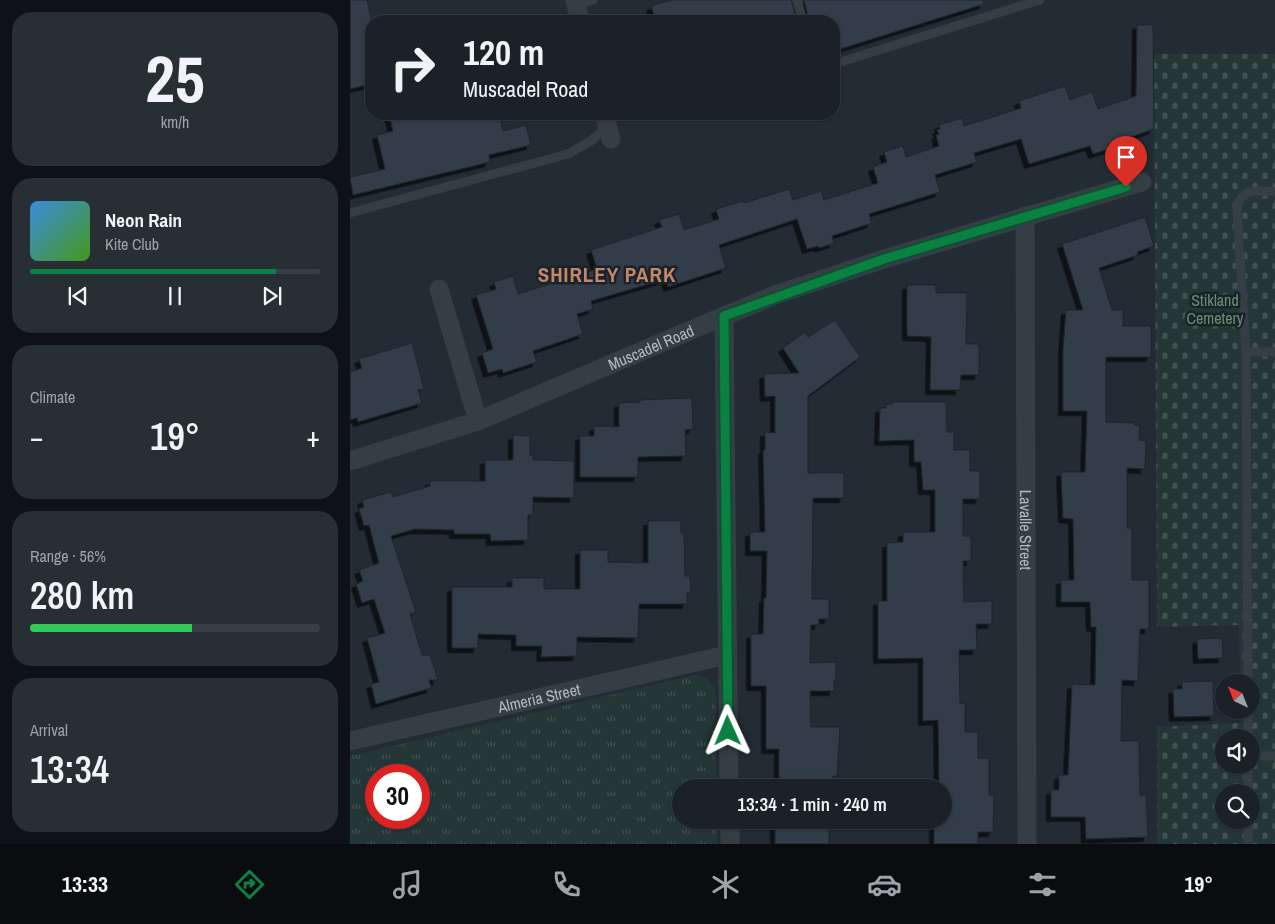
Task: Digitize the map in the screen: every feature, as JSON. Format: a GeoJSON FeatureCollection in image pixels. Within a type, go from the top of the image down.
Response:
{"type":"FeatureCollection","features":[{"type":"Feature","properties":{"kind":"street","name":"Muscadel Road"},"geometry":{"type":"LineString","coordinates":[[350,461],[478,421],[724,316],[884,259],[1142,182]]}},
{"type":"Feature","properties":{"kind":"street","name":"Lavalle Street"},"geometry":{"type":"LineString","coordinates":[[1025,216],[1027,844]]}},
{"type":"Feature","properties":{"kind":"street"},"geometry":{"type":"LineString","coordinates":[[439,289],[478,421]]}},
{"type":"Feature","properties":{"kind":"street"},"geometry":{"type":"LineString","coordinates":[[724,316],[729,779]]}},
{"type":"Feature","properties":{"kind":"street","name":"Almeria Street"},"geometry":{"type":"LineString","coordinates":[[350,741],[727,655]]}},
{"type":"Feature","properties":{"kind":"street"},"geometry":{"type":"LineString","coordinates":[[730,829],[730,844]]}},
{"type":"Feature","properties":{"kind":"lane"},"geometry":{"type":"LineString","coordinates":[[797,0],[801,15]]}},
{"type":"Feature","properties":{"kind":"lane"},"geometry":{"type":"LineString","coordinates":[[840,62],[1040,0]]}},
{"type":"Feature","properties":{"kind":"lane"},"geometry":{"type":"LineString","coordinates":[[350,213],[568,154],[591,141],[606,124]]}},
{"type":"Feature","properties":{"kind":"lane"},"geometry":{"type":"LineString","coordinates":[[1248,674],[1246,352],[1238,203],[1245,193],[1251,191],[1275,192]]}},
{"type":"Feature","properties":{"kind":"lane"},"geometry":{"type":"LineString","coordinates":[[1246,352],[1275,352]]}},
{"type":"Feature","properties":{"kind":"lane"},"geometry":{"type":"LineString","coordinates":[[1260,756],[1275,756]]}},
{"type":"Feature","properties":{"kind":"lane"},"geometry":{"type":"LineString","coordinates":[[1248,829],[1248,844]]}},
{"type":"Feature","properties":{"kind":"green space","name":"Stikland Cemetery"},"geometry":{"type":"Polygon","coordinates":[[[1154,54],[1275,54],[1275,844],[1157,844],[1157,727],[1240,723],[1240,719],[1260,719],[1260,674],[1240,674],[1239,625],[1157,627],[1154,54]]]}},
{"type":"Feature","properties":{"kind":"green space"},"geometry":{"type":"Polygon","coordinates":[[[695,675],[709,680],[716,692],[716,779],[672,779],[672,829],[716,829],[717,844],[350,844],[350,756],[695,675]]]}},
{"type":"Feature","properties":{"kind":"building"},"geometry":{"type":"Polygon","coordinates":[[[350,0],[367,0],[370,15],[365,15],[365,85],[350,89],[350,0]]]}},
{"type":"Feature","properties":{"kind":"building"},"geometry":{"type":"Polygon","coordinates":[[[671,0],[791,0],[795,15],[654,15],[651,6],[671,0]]]}},
{"type":"Feature","properties":{"kind":"building"},"geometry":{"type":"Polygon","coordinates":[[[804,0],[983,0],[984,4],[840,49],[840,15],[808,15],[804,0]]]}},
{"type":"Feature","properties":{"kind":"building"},"geometry":{"type":"Polygon","coordinates":[[[1137,25],[1153,25],[1154,129],[1108,145],[1109,149],[1093,154],[1090,146],[1029,164],[1021,139],[974,153],[977,162],[935,175],[940,192],[869,214],[872,223],[832,236],[834,243],[819,248],[818,246],[807,249],[797,219],[719,245],[726,268],[668,287],[666,279],[591,301],[593,309],[577,314],[583,334],[533,351],[537,362],[503,373],[502,369],[488,373],[482,353],[493,349],[476,295],[496,289],[494,282],[513,276],[518,294],[597,269],[591,250],[662,227],[659,220],[679,214],[684,230],[719,219],[716,209],[743,201],[744,203],[789,189],[793,200],[821,191],[824,200],[878,183],[873,167],[887,162],[884,152],[903,146],[906,157],[939,146],[936,135],[939,134],[937,130],[940,129],[939,125],[962,118],[964,126],[1021,108],[1019,101],[1065,86],[1070,100],[1092,92],[1098,109],[1136,96],[1137,25]]]}},
{"type":"Feature","properties":{"kind":"building"},"geometry":{"type":"Polygon","coordinates":[[[390,120],[500,120],[503,131],[526,125],[531,145],[489,155],[490,162],[353,195],[350,177],[385,169],[377,135],[393,131],[390,120]]]}},
{"type":"Feature","properties":{"kind":"building"},"geometry":{"type":"Polygon","coordinates":[[[1145,217],[1154,246],[1137,252],[1138,255],[1099,268],[1112,310],[1123,310],[1123,326],[1151,326],[1151,357],[1106,357],[1106,422],[1134,423],[1134,425],[1140,426],[1139,440],[1146,441],[1145,469],[1127,468],[1127,528],[1132,528],[1132,580],[1149,580],[1149,629],[1140,629],[1138,681],[1122,680],[1121,741],[1139,741],[1140,795],[1146,795],[1148,837],[1086,839],[1085,817],[1051,817],[1051,790],[1059,790],[1059,775],[1068,775],[1072,684],[1095,685],[1096,627],[1091,627],[1090,602],[1061,602],[1061,580],[1074,580],[1073,519],[1063,518],[1061,472],[1085,472],[1087,411],[1063,411],[1063,349],[1066,310],[1083,310],[1062,244],[1145,217]]]}},
{"type":"Feature","properties":{"kind":"building"},"geometry":{"type":"Polygon","coordinates":[[[907,285],[936,285],[936,293],[967,293],[966,344],[979,344],[979,375],[961,375],[960,390],[930,390],[931,337],[907,336],[907,285]]]}},
{"type":"Feature","properties":{"kind":"building"},"geometry":{"type":"Polygon","coordinates":[[[835,320],[860,357],[808,396],[808,473],[844,473],[844,498],[813,498],[812,599],[829,599],[829,619],[819,619],[819,625],[811,625],[810,663],[836,662],[836,680],[834,680],[834,691],[810,691],[811,727],[840,727],[837,776],[833,776],[833,779],[779,779],[779,749],[766,749],[766,686],[751,686],[751,634],[763,634],[767,551],[750,551],[750,532],[765,532],[763,450],[765,450],[765,432],[775,433],[775,396],[765,397],[764,374],[799,373],[783,348],[805,332],[808,337],[835,320]]]}},
{"type":"Feature","properties":{"kind":"building"},"geometry":{"type":"Polygon","coordinates":[[[412,343],[424,389],[418,390],[422,403],[358,422],[357,418],[350,420],[350,372],[362,368],[359,359],[412,343]]]}},
{"type":"Feature","properties":{"kind":"building"},"geometry":{"type":"Polygon","coordinates":[[[690,398],[692,401],[693,429],[685,430],[686,456],[638,457],[638,477],[580,477],[580,436],[594,436],[594,426],[619,427],[619,403],[640,402],[640,400],[690,398]]]}},
{"type":"Feature","properties":{"kind":"building"},"geometry":{"type":"Polygon","coordinates":[[[892,402],[946,402],[947,432],[954,432],[954,450],[970,450],[970,471],[980,471],[980,499],[963,499],[963,536],[971,536],[971,561],[963,561],[964,602],[992,601],[992,624],[976,624],[977,650],[959,650],[960,704],[965,703],[965,732],[978,732],[978,758],[989,758],[989,795],[994,795],[993,832],[978,832],[978,844],[934,844],[934,829],[952,829],[952,779],[939,779],[938,720],[923,721],[923,658],[878,659],[878,601],[887,601],[887,543],[903,542],[903,532],[935,532],[935,490],[923,490],[921,462],[914,462],[914,440],[879,441],[880,408],[886,408],[886,404],[892,404],[892,402]]]}},
{"type":"Feature","properties":{"kind":"building"},"geometry":{"type":"Polygon","coordinates":[[[513,435],[530,436],[530,455],[533,455],[533,460],[574,461],[574,498],[533,497],[533,515],[528,515],[528,540],[491,541],[490,534],[454,534],[454,530],[415,529],[391,536],[416,612],[410,614],[422,655],[430,655],[438,680],[429,680],[431,688],[376,704],[371,684],[379,682],[367,638],[385,633],[374,599],[362,603],[356,584],[363,581],[359,570],[379,563],[369,525],[364,526],[359,509],[364,507],[362,500],[391,492],[393,497],[430,486],[430,481],[485,481],[485,460],[513,460],[513,435]]]}},
{"type":"Feature","properties":{"kind":"building"},"geometry":{"type":"Polygon","coordinates":[[[648,521],[681,521],[681,533],[684,533],[685,576],[690,576],[691,593],[687,593],[687,604],[639,604],[638,638],[577,637],[577,656],[541,657],[542,646],[516,646],[516,635],[478,634],[478,648],[452,648],[452,587],[512,587],[512,578],[544,578],[544,589],[580,589],[580,550],[608,550],[608,562],[648,563],[648,521]]]}},
{"type":"Feature","properties":{"kind":"building"},"geometry":{"type":"Polygon","coordinates":[[[1222,638],[1223,658],[1198,659],[1197,639],[1222,638]]]}},
{"type":"Feature","properties":{"kind":"building"},"geometry":{"type":"Polygon","coordinates":[[[1213,681],[1214,716],[1174,717],[1173,689],[1182,689],[1182,682],[1213,681]]]}},
{"type":"Feature","properties":{"kind":"building"},"geometry":{"type":"Polygon","coordinates":[[[775,829],[829,829],[829,844],[775,844],[775,829]]]}},
{"type":"Feature","properties":{"kind":"district","name":"SHIRLEY PARK"},"geometry":{"type":"Point","coordinates":[607,274]}},
{"type":"Feature","properties":{"kind":"route"},"geometry":{"type":"LineString","coordinates":[[728,731],[726,348],[724,316],[778,294],[884,259],[1126,187]]}}]}
